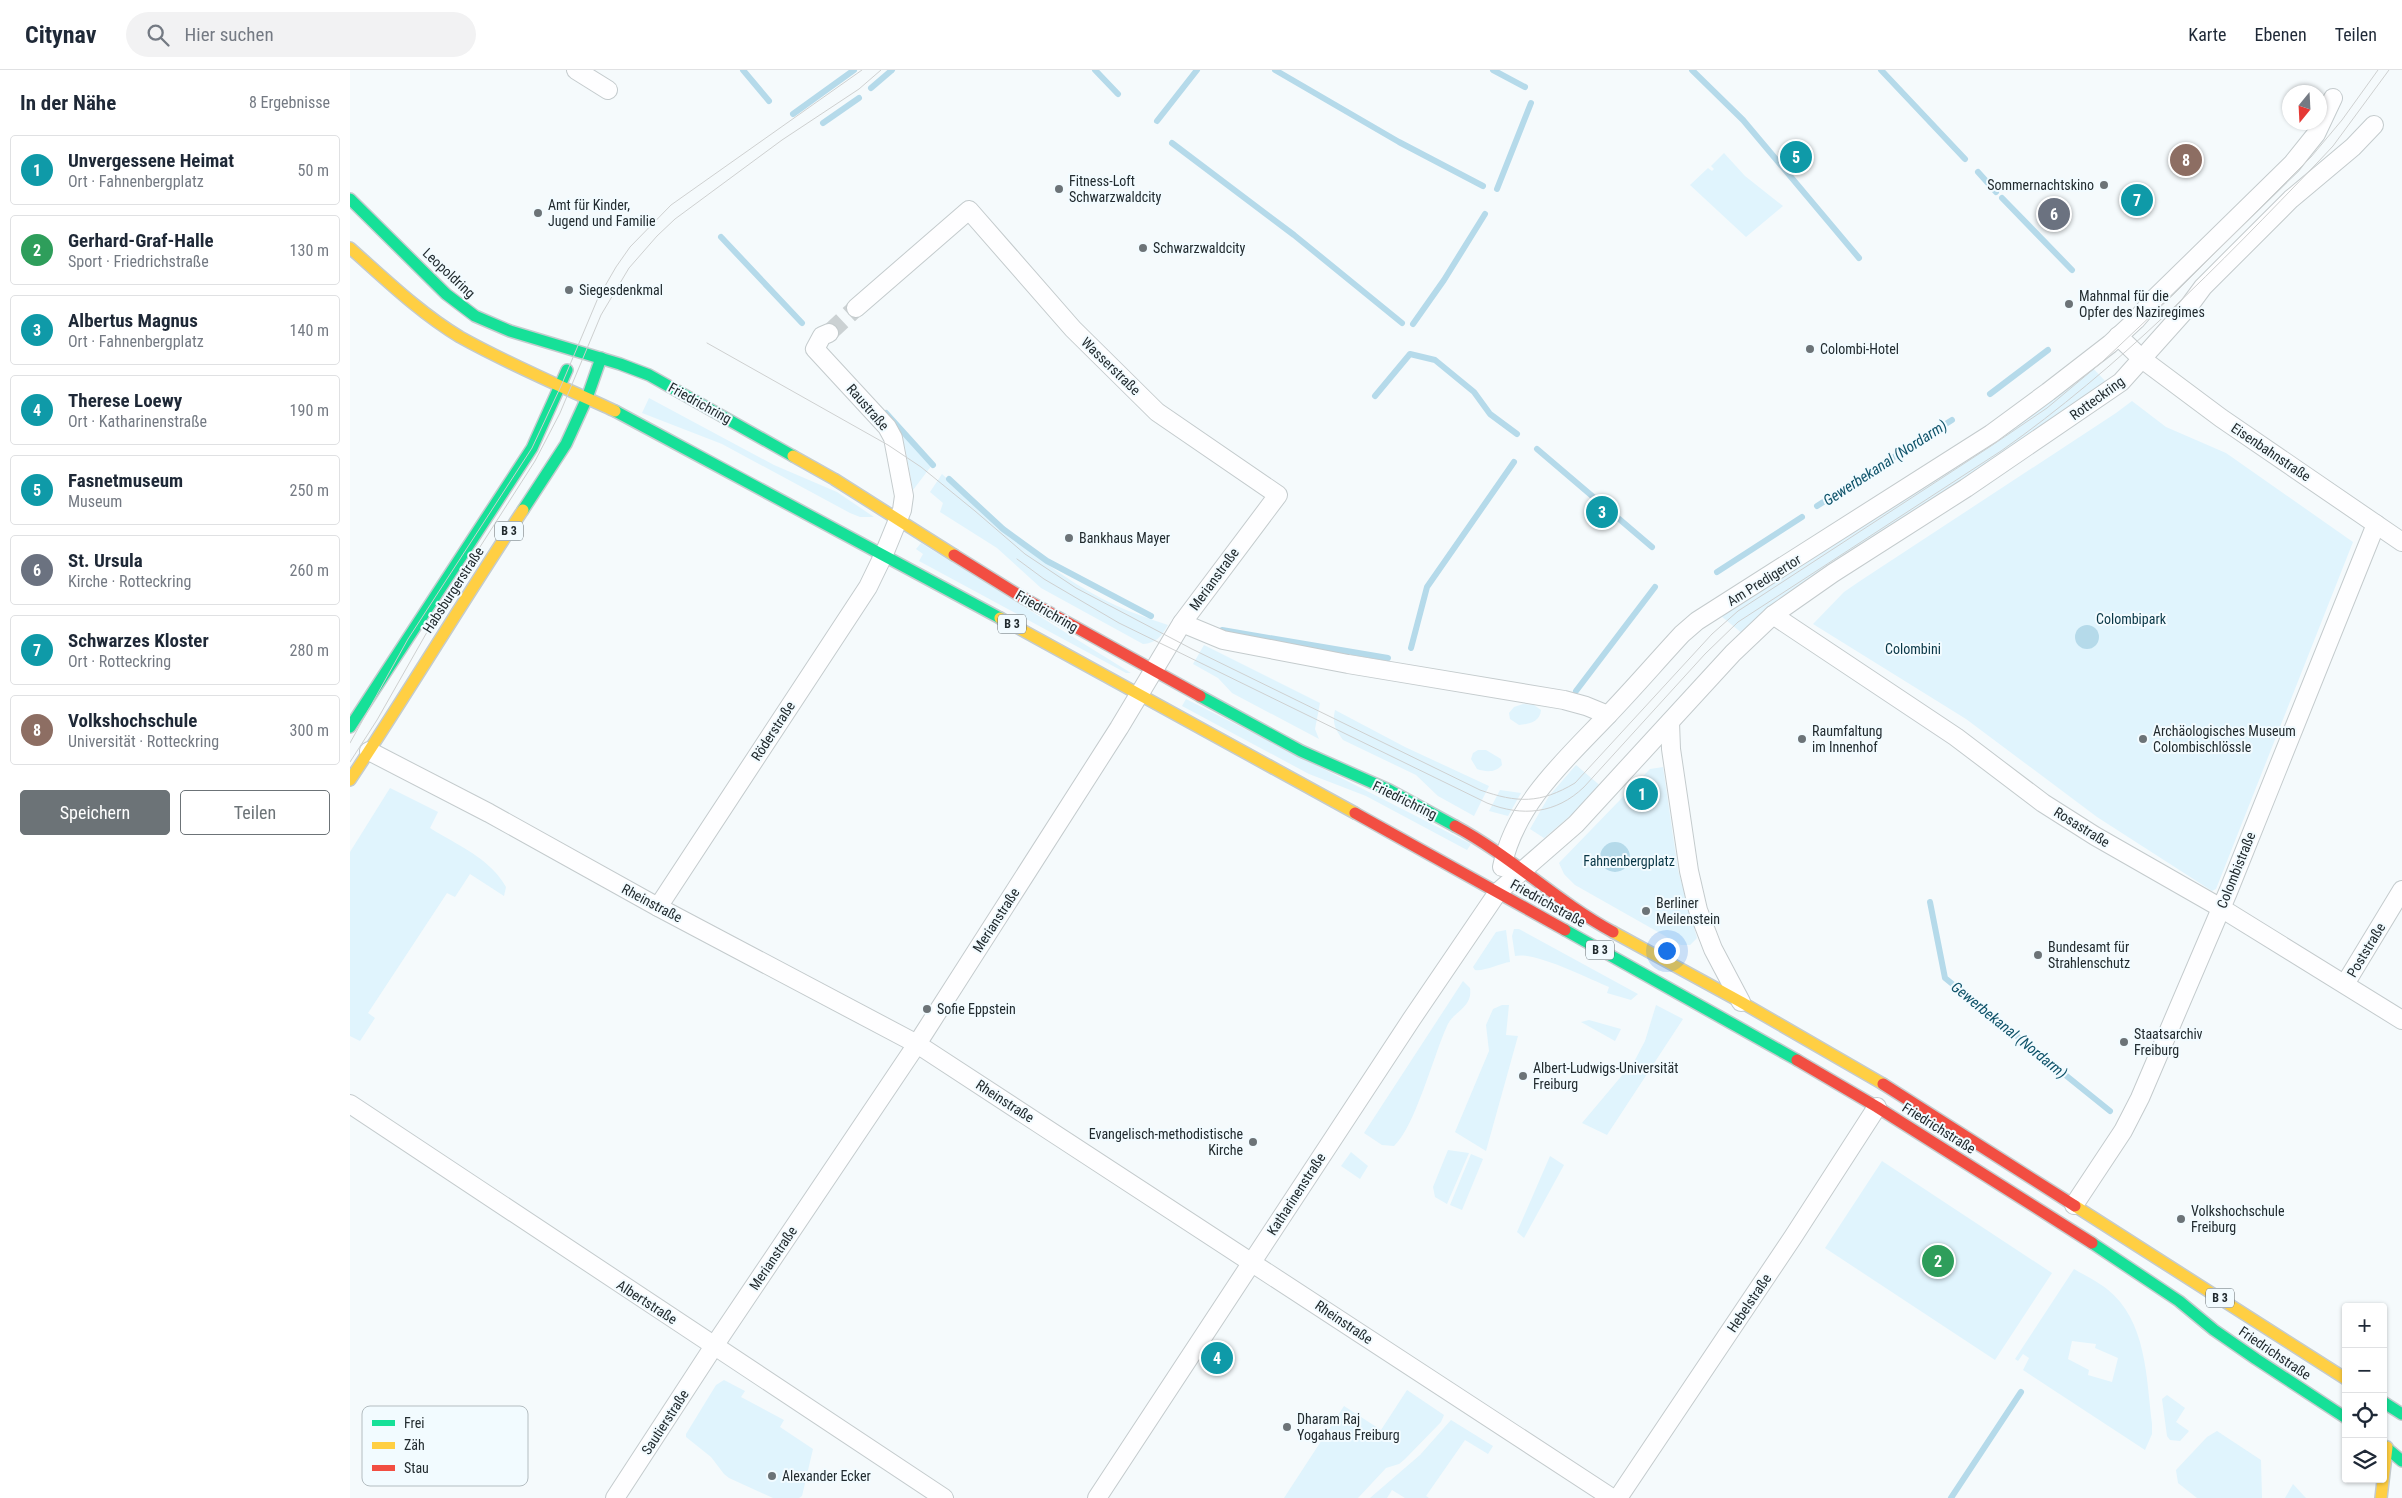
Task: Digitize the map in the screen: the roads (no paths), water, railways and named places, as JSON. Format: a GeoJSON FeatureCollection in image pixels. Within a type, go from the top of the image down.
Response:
{"type":"FeatureCollection","features":[{"type":"Feature","properties":{"kind":"main road","name":"Leopoldring"},"geometry":{"type":"LineString","coordinates":[[350,198],[459,306],[490,324],[575,350]]}},
{"type":"Feature","properties":{"kind":"main road"},"geometry":{"type":"LineString","coordinates":[[350,248],[414,304],[446,328],[510,363],[561,386]]}},
{"type":"Feature","properties":{"kind":"main road","name":"Friedrichring"},"geometry":{"type":"LineString","coordinates":[[575,350],[656,379],[834,479],[1025,599],[1301,751],[1431,811],[1480,839],[1521,870]]}},
{"type":"Feature","properties":{"kind":"main road","name":"Habsburgerstraße"},"geometry":{"type":"LineString","coordinates":[[350,727],[532,448],[561,386],[575,350]]}},
{"type":"Feature","properties":{"kind":"main road","name":"Habsburgerstraße"},"geometry":{"type":"LineString","coordinates":[[350,780],[406,696],[451,619],[566,444],[587,398],[601,358]]}},
{"type":"Feature","properties":{"kind":"main road","name":"Friedrichring"},"geometry":{"type":"LineString","coordinates":[[561,386],[628,417],[884,554],[1498,892]]}},
{"type":"Feature","properties":{"kind":"main road","name":"Friedrichstraße"},"geometry":{"type":"LineString","coordinates":[[1521,870],[1556,896],[1604,927],[1741,1002],[1866,1074],[2342,1376]]}},
{"type":"Feature","properties":{"kind":"main road","name":"Friedrichstraße"},"geometry":{"type":"LineString","coordinates":[[1498,892],[1704,1006],[1876,1107],[2087,1240],[2179,1301],[2214,1330],[2256,1360],[2342,1415]]}},
{"type":"Feature","properties":{"kind":"main road"},"geometry":{"type":"LineString","coordinates":[[2387,1404],[2399,1411]]}},
{"type":"Feature","properties":{"kind":"main road"},"geometry":{"type":"LineString","coordinates":[[2387,1448],[2402,1461]]}},
{"type":"Feature","properties":{"kind":"main road"},"geometry":{"type":"LineString","coordinates":[[2382,1498],[2383,1483]]}},
{"type":"Feature","properties":{"kind":"street"},"geometry":{"type":"LineString","coordinates":[[576,70],[608,90]]}},
{"type":"Feature","properties":{"kind":"street"},"geometry":{"type":"LineString","coordinates":[[2118,336],[2292,164],[2316,134],[2333,98]]}},
{"type":"Feature","properties":{"kind":"street","name":"Rotteckring"},"geometry":{"type":"LineString","coordinates":[[1773,615],[2126,378],[2189,306],[2203,287],[2291,199],[2353,147],[2374,125]]}},
{"type":"Feature","properties":{"kind":"street","name":"Wasserstraße"},"geometry":{"type":"LineString","coordinates":[[856,308],[969,210],[1073,329],[1157,412],[1278,495]]}},
{"type":"Feature","properties":{"kind":"street","name":"Raustraße"},"geometry":{"type":"LineString","coordinates":[[829,333],[822,336],[815,349],[887,427],[893,438],[904,496],[898,519],[884,554]]}},
{"type":"Feature","properties":{"kind":"street","name":"Eisenbahnstraße"},"geometry":{"type":"LineString","coordinates":[[2118,336],[2142,360],[2221,418],[2402,542]]}},
{"type":"Feature","properties":{"kind":"street","name":"Am Predigertor"},"geometry":{"type":"LineString","coordinates":[[1608,715],[1682,634],[1697,621],[1991,434],[2118,336]]}},
{"type":"Feature","properties":{"kind":"street","name":"Merianstraße"},"geometry":{"type":"LineString","coordinates":[[714,1346],[916,1044],[1140,695],[1182,623],[1278,495]]}},
{"type":"Feature","properties":{"kind":"street","name":"Colombistraße"},"geometry":{"type":"LineString","coordinates":[[2074,1206],[2123,1131],[2140,1098],[2221,908],[2376,524]]}},
{"type":"Feature","properties":{"kind":"street","name":"Röderstraße"},"geometry":{"type":"LineString","coordinates":[[658,906],[868,586],[884,554]]}},
{"type":"Feature","properties":{"kind":"street"},"geometry":{"type":"LineString","coordinates":[[1498,892],[1576,824],[1733,653],[1773,615]]}},
{"type":"Feature","properties":{"kind":"street","name":"Rosastraße"},"geometry":{"type":"LineString","coordinates":[[1773,615],[1956,737],[2044,803],[2147,868],[2221,908],[2402,1020]]}},
{"type":"Feature","properties":{"kind":"street"},"geometry":{"type":"LineString","coordinates":[[1182,623],[1223,640],[1348,664],[1505,689],[1586,706],[1608,715],[1571,753],[1523,812],[1504,858],[1498,892]]}},
{"type":"Feature","properties":{"kind":"street"},"geometry":{"type":"LineString","coordinates":[[1670,722],[1671,749],[1689,871],[1698,910],[1713,949],[1741,1002]]}},
{"type":"Feature","properties":{"kind":"street","name":"Rheinstraße"},"geometry":{"type":"LineString","coordinates":[[369,751],[489,812],[658,906],[916,1044],[1252,1261],[1612,1498]]}},
{"type":"Feature","properties":{"kind":"street","name":"Poststraße"},"geometry":{"type":"LineString","coordinates":[[2345,984],[2402,890]]}},
{"type":"Feature","properties":{"kind":"street","name":"Katharinenstraße"},"geometry":{"type":"LineString","coordinates":[[1097,1498],[1338,1130],[1498,892]]}},
{"type":"Feature","properties":{"kind":"street","name":"Albertstraße"},"geometry":{"type":"LineString","coordinates":[[350,1104],[944,1498]]}},
{"type":"Feature","properties":{"kind":"street","name":"Hebelstraße"},"geometry":{"type":"LineString","coordinates":[[1618,1498],[1793,1237],[1876,1107]]}},
{"type":"Feature","properties":{"kind":"street","name":"Sautierstraße"},"geometry":{"type":"LineString","coordinates":[[615,1498],[714,1346]]}},
{"type":"Feature","properties":{"kind":"water"},"geometry":{"type":"Polygon","coordinates":[[[2087,625],[2096,628],[2099,637],[2096,646],[2087,649],[2078,646],[2075,637],[2078,628],[2087,625]]]}},
{"type":"Feature","properties":{"kind":"water"},"geometry":{"type":"Polygon","coordinates":[[[1615,842],[1626,846],[1630,857],[1626,868],[1615,872],[1604,868],[1600,857],[1604,846],[1615,842]]]}},
{"type":"Feature","properties":{"kind":"waterway"},"geometry":{"type":"LineString","coordinates":[[743,70],[769,101]]}},
{"type":"Feature","properties":{"kind":"waterway"},"geometry":{"type":"LineString","coordinates":[[793,114],[854,70]]}},
{"type":"Feature","properties":{"kind":"waterway"},"geometry":{"type":"LineString","coordinates":[[871,88],[892,70]]}},
{"type":"Feature","properties":{"kind":"waterway"},"geometry":{"type":"LineString","coordinates":[[1095,70],[1118,94]]}},
{"type":"Feature","properties":{"kind":"waterway"},"geometry":{"type":"LineString","coordinates":[[1157,121],[1197,70]]}},
{"type":"Feature","properties":{"kind":"waterway"},"geometry":{"type":"LineString","coordinates":[[1275,70],[1399,142],[1483,186]]}},
{"type":"Feature","properties":{"kind":"waterway"},"geometry":{"type":"LineString","coordinates":[[1493,70],[1525,87]]}},
{"type":"Feature","properties":{"kind":"waterway"},"geometry":{"type":"LineString","coordinates":[[1692,70],[1743,120],[1859,258]]}},
{"type":"Feature","properties":{"kind":"waterway"},"geometry":{"type":"LineString","coordinates":[[1881,70],[1965,159]]}},
{"type":"Feature","properties":{"kind":"waterway"},"geometry":{"type":"LineString","coordinates":[[823,123],[859,98]]}},
{"type":"Feature","properties":{"kind":"waterway"},"geometry":{"type":"LineString","coordinates":[[1497,189],[1531,103]]}},
{"type":"Feature","properties":{"kind":"waterway"},"geometry":{"type":"LineString","coordinates":[[1172,143],[1294,235],[1402,323]]}},
{"type":"Feature","properties":{"kind":"waterway"},"geometry":{"type":"LineString","coordinates":[[1978,172],[1996,192]]}},
{"type":"Feature","properties":{"kind":"waterway"},"geometry":{"type":"LineString","coordinates":[[2002,198],[2072,270]]}},
{"type":"Feature","properties":{"kind":"waterway"},"geometry":{"type":"LineString","coordinates":[[1413,324],[1444,280],[1485,214]]}},
{"type":"Feature","properties":{"kind":"waterway"},"geometry":{"type":"LineString","coordinates":[[721,237],[802,323]]}},
{"type":"Feature","properties":{"kind":"waterway","name":"Gewerbekanal (Nordarm)"},"geometry":{"type":"LineString","coordinates":[[1990,394],[2048,350]]}},
{"type":"Feature","properties":{"kind":"waterway"},"geometry":{"type":"LineString","coordinates":[[1375,396],[1410,354],[1435,360],[1474,392],[1490,414],[1517,434]]}},
{"type":"Feature","properties":{"kind":"waterway"},"geometry":{"type":"LineString","coordinates":[[886,413],[933,465]]}},
{"type":"Feature","properties":{"kind":"waterway","name":"Gewerbekanal (Nordarm)"},"geometry":{"type":"LineString","coordinates":[[1817,506],[1952,420]]}},
{"type":"Feature","properties":{"kind":"waterway"},"geometry":{"type":"LineString","coordinates":[[1537,449],[1652,547]]}},
{"type":"Feature","properties":{"kind":"waterway"},"geometry":{"type":"LineString","coordinates":[[1411,648],[1427,587],[1514,462]]}},
{"type":"Feature","properties":{"kind":"waterway"},"geometry":{"type":"LineString","coordinates":[[949,479],[1003,529],[1047,561],[1151,616]]}},
{"type":"Feature","properties":{"kind":"waterway","name":"Gewerbekanal (Nordarm)"},"geometry":{"type":"LineString","coordinates":[[1717,572],[1802,517]]}},
{"type":"Feature","properties":{"kind":"waterway"},"geometry":{"type":"LineString","coordinates":[[1576,691],[1655,587]]}},
{"type":"Feature","properties":{"kind":"waterway"},"geometry":{"type":"LineString","coordinates":[[1222,630],[1388,658]]}},
{"type":"Feature","properties":{"kind":"waterway","name":"Gewerbekanal (Nordarm)"},"geometry":{"type":"LineString","coordinates":[[1930,902],[1945,978],[2110,1111]]}},
{"type":"Feature","properties":{"kind":"waterway","name":"Gewerbekanal (Nordarm)"},"geometry":{"type":"LineString","coordinates":[[1951,1498],[2021,1392]]}},
{"type":"Feature","properties":{"kind":"tunnel"},"geometry":{"type":"LineString","coordinates":[[829,333],[856,308]]}},
{"type":"Feature","properties":{"kind":"tram line"},"geometry":{"type":"LineString","coordinates":[[350,743],[408,639],[532,448],[561,386],[598,298],[630,247],[671,205],[862,70]]}},
{"type":"Feature","properties":{"kind":"tram line"},"geometry":{"type":"LineString","coordinates":[[350,762],[377,720],[439,611],[535,461],[560,413],[601,315],[629,268],[675,219],[782,140],[859,89],[881,70]]}},
{"type":"Feature","properties":{"kind":"tram line"},"geometry":{"type":"LineString","coordinates":[[707,343],[888,445],[921,467],[1025,554],[1076,588],[1192,649],[1480,790],[1517,799],[1539,798],[1551,795],[1575,783],[1712,634],[1738,611],[2047,408],[2102,362],[2174,294],[2311,157],[2342,120],[2378,70]]}},
{"type":"Feature","properties":{"kind":"tram line"},"geometry":{"type":"LineString","coordinates":[[1017,559],[1044,579],[1119,623],[1487,803],[1513,810],[1526,811],[1550,808],[1562,803],[1584,787],[1705,654],[1738,622],[2001,451],[2044,419],[2127,350],[2205,277],[2333,146],[2389,70]]}},
{"type":"Feature","properties":{"kind":"place","name":"Fasnetmuseum"},"geometry":{"type":"Point","coordinates":[1796,157]}},
{"type":"Feature","properties":{"kind":"place","name":"Volkshochschule"},"geometry":{"type":"Point","coordinates":[2186,160]}},
{"type":"Feature","properties":{"kind":"place","name":"Sommernachtskino"},"geometry":{"type":"Point","coordinates":[2104,185]}},
{"type":"Feature","properties":{"kind":"place","name":"Fitness-Loft Schwarzwaldcity"},"geometry":{"type":"Point","coordinates":[1059,189]}},
{"type":"Feature","properties":{"kind":"place","name":"Schwarzes Kloster"},"geometry":{"type":"Point","coordinates":[2137,200]}},
{"type":"Feature","properties":{"kind":"place","name":"Amt für Kinder, Jugend und Familie"},"geometry":{"type":"Point","coordinates":[538,213]}},
{"type":"Feature","properties":{"kind":"place","name":"St. Ursula"},"geometry":{"type":"Point","coordinates":[2054,214]}},
{"type":"Feature","properties":{"kind":"place","name":"Schwarzwaldcity"},"geometry":{"type":"Point","coordinates":[1143,248]}},
{"type":"Feature","properties":{"kind":"place","name":"Siegesdenkmal"},"geometry":{"type":"Point","coordinates":[569,290]}},
{"type":"Feature","properties":{"kind":"place","name":"Mahnmal für die Opfer des Naziregimes"},"geometry":{"type":"Point","coordinates":[2069,304]}},
{"type":"Feature","properties":{"kind":"place","name":"Colombi-Hotel"},"geometry":{"type":"Point","coordinates":[1810,349]}},
{"type":"Feature","properties":{"kind":"place","name":"Albertus Magnus"},"geometry":{"type":"Point","coordinates":[1602,512]}},
{"type":"Feature","properties":{"kind":"place","name":"Bankhaus Mayer"},"geometry":{"type":"Point","coordinates":[1069,538]}},
{"type":"Feature","properties":{"kind":"place","name":"Raumfaltung im Innenhof"},"geometry":{"type":"Point","coordinates":[1802,739]}},
{"type":"Feature","properties":{"kind":"place","name":"Archäologisches Museum Colombischlössle"},"geometry":{"type":"Point","coordinates":[2143,739]}},
{"type":"Feature","properties":{"kind":"place","name":"Unvergessene Heimat"},"geometry":{"type":"Point","coordinates":[1642,794]}},
{"type":"Feature","properties":{"kind":"place","name":"Berliner Meilenstein"},"geometry":{"type":"Point","coordinates":[1646,911]}},
{"type":"Feature","properties":{"kind":"place","name":"Bundesamt für Strahlenschutz"},"geometry":{"type":"Point","coordinates":[2038,955]}},
{"type":"Feature","properties":{"kind":"place","name":"Sofie Eppstein"},"geometry":{"type":"Point","coordinates":[927,1009]}},
{"type":"Feature","properties":{"kind":"place","name":"Staatsarchiv Freiburg"},"geometry":{"type":"Point","coordinates":[2124,1042]}},
{"type":"Feature","properties":{"kind":"place","name":"Albert-Ludwigs-Universität Freiburg"},"geometry":{"type":"Point","coordinates":[1523,1076]}},
{"type":"Feature","properties":{"kind":"place","name":"Evangelisch-methodistische Kirche"},"geometry":{"type":"Point","coordinates":[1253,1142]}},
{"type":"Feature","properties":{"kind":"place","name":"Volkshochschule Freiburg"},"geometry":{"type":"Point","coordinates":[2181,1219]}},
{"type":"Feature","properties":{"kind":"place","name":"Gerhard-Graf-Halle"},"geometry":{"type":"Point","coordinates":[1938,1261]}},
{"type":"Feature","properties":{"kind":"place","name":"Therese Loewy"},"geometry":{"type":"Point","coordinates":[1217,1358]}},
{"type":"Feature","properties":{"kind":"place","name":"Dharam Raj Yogahaus Freiburg"},"geometry":{"type":"Point","coordinates":[1287,1427]}},
{"type":"Feature","properties":{"kind":"place","name":"Alexander Ecker"},"geometry":{"type":"Point","coordinates":[772,1476]}},
{"type":"Feature","properties":{"kind":"park label","name":"Colombipark"},"geometry":{"type":"Point","coordinates":[2131,619]}},
{"type":"Feature","properties":{"kind":"park label","name":"Colombini"},"geometry":{"type":"Point","coordinates":[1913,649]}},
{"type":"Feature","properties":{"kind":"park label","name":"Fahnenbergplatz"},"geometry":{"type":"Point","coordinates":[1629,861]}}]}
